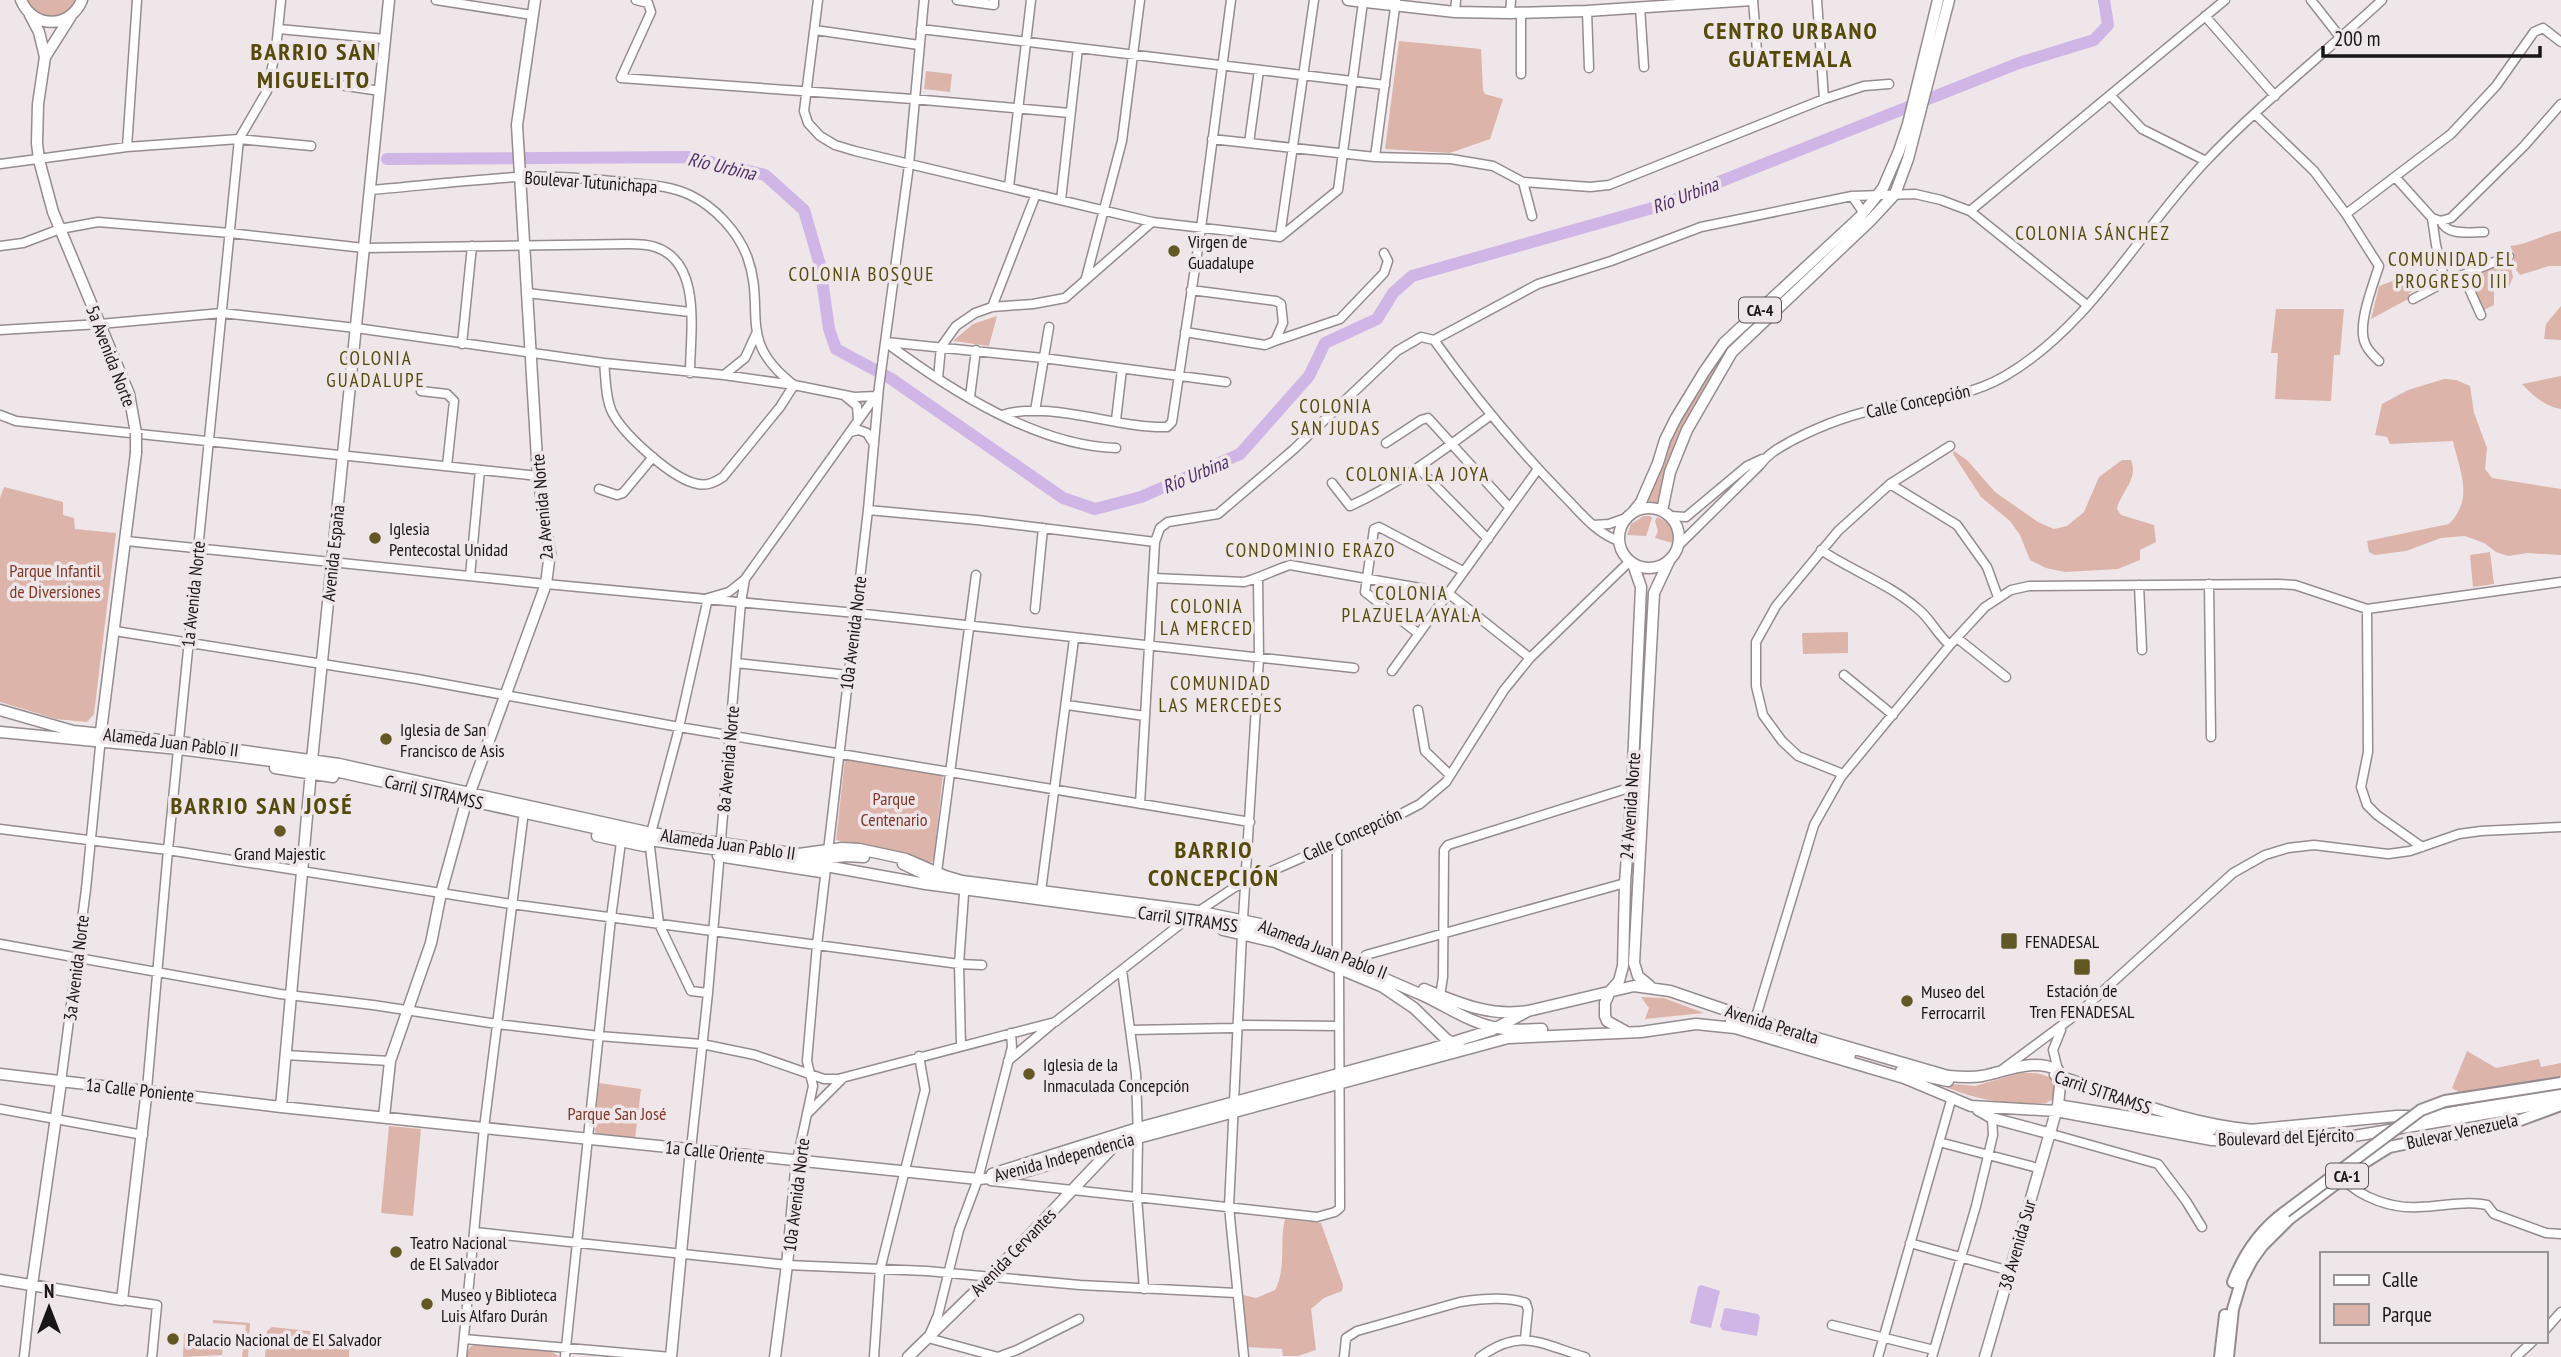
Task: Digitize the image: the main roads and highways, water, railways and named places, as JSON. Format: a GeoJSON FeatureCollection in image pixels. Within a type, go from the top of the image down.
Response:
{"type":"FeatureCollection","features":[{"type":"Feature","properties":{"kind":"highway","name":"Boulevard del Ejército"},"geometry":{"type":"LineString","coordinates":[[2220,1357],[2228,1300],[2242,1262],[2261,1235],[2285,1212],[2421,1110],[2445,1101],[2561,1083]]}},
{"type":"Feature","properties":{"kind":"highway","name":"Bulevar Venezuela"},"geometry":{"type":"LineString","coordinates":[[2228,1357],[2233,1309],[2242,1279],[2252,1260],[2272,1234],[2289,1219],[2389,1147],[2515,1122],[2561,1103]]}},
{"type":"Feature","properties":{"kind":"main road","name":"5a Avenida Norte"},"geometry":{"type":"LineString","coordinates":[[82,0],[45,57],[38,104],[37,143],[39,160],[60,229],[129,394],[136,426],[136,453],[126,541],[100,740]]}},
{"type":"Feature","properties":{"kind":"main road","name":"Avenida España"},"geometry":{"type":"LineString","coordinates":[[281,1107],[312,766],[389,0]]}},
{"type":"Feature","properties":{"kind":"main road","name":"2a Avenida Norte"},"geometry":{"type":"LineString","coordinates":[[384,1117],[390,1060],[431,943],[441,893],[467,800],[546,584],[550,553],[538,476],[518,139],[522,82],[535,0]]}},
{"type":"Feature","properties":{"kind":"main road"},"geometry":{"type":"LineString","coordinates":[[1348,0],[1396,3],[1455,12],[1516,13],[1587,11],[1607,5],[1640,8],[1752,0]]}},
{"type":"Feature","properties":{"kind":"main road","name":"CA-4"},"geometry":{"type":"LineString","coordinates":[[1922,90],[1938,0]]}},
{"type":"Feature","properties":{"kind":"main road","name":"CA-4"},"geometry":{"type":"LineString","coordinates":[[1670,559],[1677,547],[1678,532],[1666,514],[1670,472],[1687,430],[1732,352],[1895,194],[1908,159],[1913,123],[1949,0]]}},
{"type":"Feature","properties":{"kind":"main road"},"geometry":{"type":"LineString","coordinates":[[23,5],[50,22],[71,16]]}},
{"type":"Feature","properties":{"kind":"main road","name":"5a Avenida Norte"},"geometry":{"type":"LineString","coordinates":[[23,5],[38,32],[45,57]]}},
{"type":"Feature","properties":{"kind":"main road","name":"CA-4"},"geometry":{"type":"LineString","coordinates":[[1631,562],[1623,553],[1619,541],[1620,529],[1640,502],[1658,463],[1665,440],[1704,372],[1724,344],[1863,212],[1889,177],[1913,123]]}},
{"type":"Feature","properties":{"kind":"main road"},"geometry":{"type":"LineString","coordinates":[[1629,515],[1647,508],[1666,514]]}},
{"type":"Feature","properties":{"kind":"main road"},"geometry":{"type":"LineString","coordinates":[[1631,562],[1654,567],[1670,559]]}},
{"type":"Feature","properties":{"kind":"main road","name":"24 Avenida Norte"},"geometry":{"type":"LineString","coordinates":[[1653,987],[1638,976],[1634,963],[1654,593],[1670,559]]}},
{"type":"Feature","properties":{"kind":"main road","name":"24 Avenida Norte"},"geometry":{"type":"LineString","coordinates":[[1609,994],[1619,981],[1623,966],[1640,587],[1631,562]]}},
{"type":"Feature","properties":{"kind":"main road","name":"Alameda Juan Pablo II"},"geometry":{"type":"LineString","coordinates":[[0,710],[100,740]]}},
{"type":"Feature","properties":{"kind":"main road"},"geometry":{"type":"LineString","coordinates":[[0,716],[68,738]]}},
{"type":"Feature","properties":{"kind":"main road"},"geometry":{"type":"LineString","coordinates":[[0,732],[100,740]]}},
{"type":"Feature","properties":{"kind":"main road","name":"Alameda Juan Pablo II"},"geometry":{"type":"LineString","coordinates":[[0,738],[100,740],[312,766],[368,783],[720,849],[826,862],[850,848],[899,856],[962,881],[1243,919],[1337,952],[1440,996],[1486,1012],[1528,1011]]}},
{"type":"Feature","properties":{"kind":"main road","name":"Alameda Juan Pablo II"},"geometry":{"type":"LineString","coordinates":[[467,800],[523,819],[621,842],[650,847],[800,853],[826,862],[964,894],[1184,921],[1275,942],[1339,967],[1405,1000],[1463,1050]]}},
{"type":"Feature","properties":{"kind":"main road","name":"Carril SITRAMSS"},"geometry":{"type":"LineString","coordinates":[[467,800],[649,840],[798,861],[826,862],[953,887],[1184,921],[1245,927],[1276,935],[1452,1008],[1484,1018],[1512,1019],[1609,994],[1664,994],[1911,1074],[1982,1103],[2057,1108],[2189,1128],[2253,1130],[2397,1116],[2432,1116],[2561,1093]]}},
{"type":"Feature","properties":{"kind":"main road","name":"Carril SITRAMSS"},"geometry":{"type":"LineString","coordinates":[[826,862],[859,856],[897,863],[953,887]]}},
{"type":"Feature","properties":{"kind":"main road","name":"Avenida Peralta"},"geometry":{"type":"LineString","coordinates":[[1451,1042],[1497,1028],[1528,1011],[1634,986],[1653,987],[1755,1023],[1948,1076],[1979,1077],[2024,1065],[2037,1065],[2058,1073]]}},
{"type":"Feature","properties":{"kind":"main road"},"geometry":{"type":"LineString","coordinates":[[1609,994],[1605,1016],[1615,1027],[1627,1032]]}},
{"type":"Feature","properties":{"kind":"main road","name":"Carril SITRAMSS"},"geometry":{"type":"LineString","coordinates":[[1452,1008],[1479,1023],[1518,1030],[1615,1027],[1701,1018],[1755,1023]]}},
{"type":"Feature","properties":{"kind":"main road","name":"Avenida Peralta"},"geometry":{"type":"LineString","coordinates":[[1463,1050],[1515,1037],[1627,1032],[1706,1023],[1735,1028],[1904,1078],[1972,1106],[1992,1118],[2048,1133]]}},
{"type":"Feature","properties":{"kind":"main road","name":"Avenida Independencia"},"geometry":{"type":"LineString","coordinates":[[978,1179],[1340,1078],[1451,1042]]}},
{"type":"Feature","properties":{"kind":"main road","name":"Avenida Independencia"},"geometry":{"type":"LineString","coordinates":[[1340,1078],[1463,1050]]}},
{"type":"Feature","properties":{"kind":"main road","name":"Carril SITRAMSS"},"geometry":{"type":"LineString","coordinates":[[1911,1074],[1962,1083],[1985,1081],[2032,1070],[2058,1073],[2163,1113],[2208,1124],[2253,1130]]}},
{"type":"Feature","properties":{"kind":"main road"},"geometry":{"type":"LineString","coordinates":[[2048,1133],[2057,1108],[2058,1073]]}},
{"type":"Feature","properties":{"kind":"main road","name":"1a Calle Poniente"},"geometry":{"type":"LineString","coordinates":[[0,1074],[281,1107]]}},
{"type":"Feature","properties":{"kind":"main road","name":"3a Avenida Norte"},"geometry":{"type":"LineString","coordinates":[[32,1285],[61,1082]]}},
{"type":"Feature","properties":{"kind":"main road","name":"1a Avenida Norte"},"geometry":{"type":"LineString","coordinates":[[32,1285],[122,1300],[147,1090]]}},
{"type":"Feature","properties":{"kind":"main road","name":"Boulevard del Ejército"},"geometry":{"type":"LineString","coordinates":[[2057,1108],[2200,1138],[2241,1141],[2354,1136],[2561,1103]]}},
{"type":"Feature","properties":{"kind":"main road","name":"Avenida Peralta"},"geometry":{"type":"LineString","coordinates":[[1972,1106],[2057,1108]]}},
{"type":"Feature","properties":{"kind":"main road","name":"1a Calle Oriente"},"geometry":{"type":"LineString","coordinates":[[281,1107],[978,1179]]}},
{"type":"Feature","properties":{"kind":"main road","name":"Avenida Independencia"},"geometry":{"type":"LineString","coordinates":[[978,1179],[1011,1176],[1115,1145],[1138,1133]]}},
{"type":"Feature","properties":{"kind":"main road","name":"38 Avenida Sur"},"geometry":{"type":"LineString","coordinates":[[1985,1357],[2048,1133]]}},
{"type":"Feature","properties":{"kind":"main road","name":"Avenida Cervantes"},"geometry":{"type":"LineString","coordinates":[[908,1357],[990,1277],[1115,1145]]}},
{"type":"Feature","properties":{"kind":"main road","name":"8a Avenida Norte"},"geometry":{"type":"LineString","coordinates":[[672,1357],[691,1149]]}},
{"type":"Feature","properties":{"kind":"main road","name":"10a Avenida Norte"},"geometry":{"type":"LineString","coordinates":[[775,1357],[797,1160]]}},
{"type":"Feature","properties":{"kind":"main road"},"geometry":{"type":"LineString","coordinates":[[0,1280],[32,1285]]}},
{"type":"Feature","properties":{"kind":"waterway","name":"Río Urbina"},"geometry":{"type":"LineString","coordinates":[[387,159],[689,157],[765,175],[804,210],[820,265],[829,329],[836,349],[890,378],[1063,498],[1095,509],[1141,497],[1240,454],[1309,376],[1325,343],[1377,319],[1393,293],[1412,276],[1656,207],[2019,63],[2094,40],[2108,25],[2104,0]]}},
{"type":"Feature","properties":{"kind":"place","name":"Virgen de Guadalupe"},"geometry":{"type":"Point","coordinates":[1174,251]}},
{"type":"Feature","properties":{"kind":"place","name":"Iglesia Pentecostal Unidad"},"geometry":{"type":"Point","coordinates":[375,538]}},
{"type":"Feature","properties":{"kind":"place","name":"Iglesia de San Francisco de Asis"},"geometry":{"type":"Point","coordinates":[386,739]}},
{"type":"Feature","properties":{"kind":"place","name":"Grand Majestic"},"geometry":{"type":"Point","coordinates":[280,831]}},
{"type":"Feature","properties":{"kind":"place","name":"FENADESAL"},"geometry":{"type":"Point","coordinates":[2009,941]}},
{"type":"Feature","properties":{"kind":"place","name":"Estación de Tren FENADESAL"},"geometry":{"type":"Point","coordinates":[2082,967]}},
{"type":"Feature","properties":{"kind":"place","name":"Museo del Ferrocarril"},"geometry":{"type":"Point","coordinates":[1907,1001]}},
{"type":"Feature","properties":{"kind":"place","name":"Iglesia de la Inmaculada Concepción"},"geometry":{"type":"Point","coordinates":[1029,1074]}},
{"type":"Feature","properties":{"kind":"place","name":"Teatro Nacional de El Salvador"},"geometry":{"type":"Point","coordinates":[396,1252]}},
{"type":"Feature","properties":{"kind":"place","name":"Museo y Biblioteca Luis Alfaro Durán"},"geometry":{"type":"Point","coordinates":[427,1304]}},
{"type":"Feature","properties":{"kind":"place","name":"Palacio Nacional de El Salvador"},"geometry":{"type":"Point","coordinates":[173,1339]}},
{"type":"Feature","properties":{"kind":"district","name":"CENTRO URBANO GUATEMALA"},"geometry":{"type":"Point","coordinates":[1791,44]}},
{"type":"Feature","properties":{"kind":"district","name":"BARRIO SAN MIGUELITO"},"geometry":{"type":"Point","coordinates":[314,65]}},
{"type":"Feature","properties":{"kind":"district","name":"COLONIA SÁNCHEZ"},"geometry":{"type":"Point","coordinates":[2093,233]}},
{"type":"Feature","properties":{"kind":"district","name":"COMUNIDAD EL PROGRESO III"},"geometry":{"type":"Point","coordinates":[2452,270]}},
{"type":"Feature","properties":{"kind":"district","name":"COLONIA BOSQUE"},"geometry":{"type":"Point","coordinates":[862,274]}},
{"type":"Feature","properties":{"kind":"district","name":"COLONIA GUADALUPE"},"geometry":{"type":"Point","coordinates":[376,369]}},
{"type":"Feature","properties":{"kind":"district","name":"COLONIA SAN JUDAS"},"geometry":{"type":"Point","coordinates":[1336,417]}},
{"type":"Feature","properties":{"kind":"district","name":"COLONIA LA JOYA"},"geometry":{"type":"Point","coordinates":[1418,474]}},
{"type":"Feature","properties":{"kind":"district","name":"CONDOMINIO ERAZO"},"geometry":{"type":"Point","coordinates":[1311,550]}},
{"type":"Feature","properties":{"kind":"district","name":"COLONIA PLAZUELA AYALA"},"geometry":{"type":"Point","coordinates":[1412,604]}},
{"type":"Feature","properties":{"kind":"district","name":"COLONIA LA MERCED"},"geometry":{"type":"Point","coordinates":[1207,617]}},
{"type":"Feature","properties":{"kind":"district","name":"COMUNIDAD LAS MERCEDES"},"geometry":{"type":"Point","coordinates":[1221,694]}},
{"type":"Feature","properties":{"kind":"district","name":"BARRIO SAN JOSÉ"},"geometry":{"type":"Point","coordinates":[262,805]}},
{"type":"Feature","properties":{"kind":"district","name":"BARRIO CONCEPCIÓN"},"geometry":{"type":"Point","coordinates":[1214,863]}},
{"type":"Feature","properties":{"kind":"park label","name":"Parque Infantil de Diversiones"},"geometry":{"type":"Point","coordinates":[55,580]}},
{"type":"Feature","properties":{"kind":"park label","name":"Parque Centenario"},"geometry":{"type":"Point","coordinates":[894,808]}},
{"type":"Feature","properties":{"kind":"park label","name":"Parque San José"},"geometry":{"type":"Point","coordinates":[617,1113]}}]}
